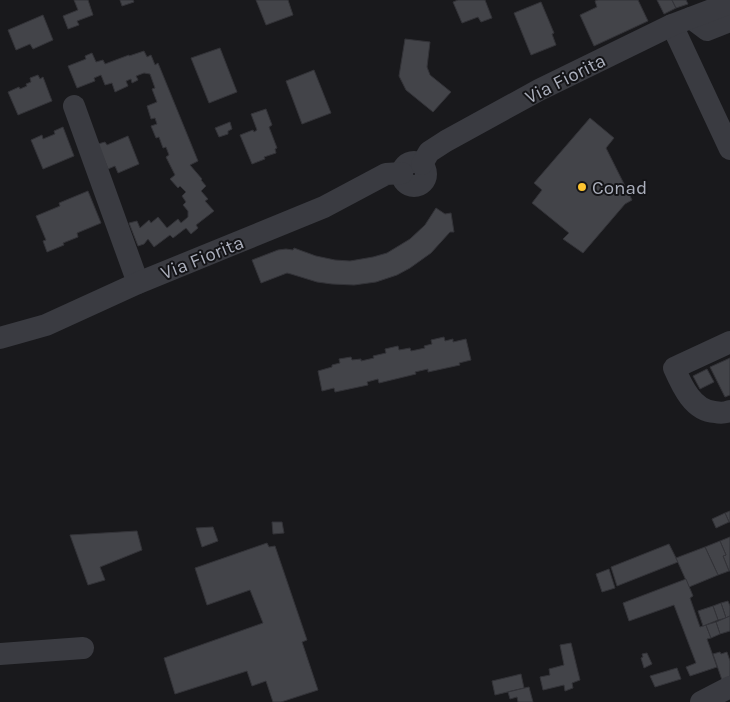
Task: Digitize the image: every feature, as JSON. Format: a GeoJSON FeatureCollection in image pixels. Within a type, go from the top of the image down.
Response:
{"type":"FeatureCollection","features":[{"type":"Feature","properties":{"kind":"street","name":"Via Fiorita"},"geometry":{"type":"LineString","coordinates":[[0,338],[46,326],[138,283],[324,208],[386,174],[412,168],[429,152],[446,141],[538,90],[681,22],[730,3]]}},
{"type":"Feature","properties":{"kind":"street"},"geometry":{"type":"LineString","coordinates":[[681,22],[707,30],[730,21]]}},
{"type":"Feature","properties":{"kind":"street"},"geometry":{"type":"LineString","coordinates":[[681,22],[730,149]]}},
{"type":"Feature","properties":{"kind":"street"},"geometry":{"type":"LineString","coordinates":[[74,106],[138,283]]}},
{"type":"Feature","properties":{"kind":"street"},"geometry":{"type":"LineString","coordinates":[[730,342],[674,368],[682,387],[692,401],[707,412],[726,413],[730,411]]}},
{"type":"Feature","properties":{"kind":"street"},"geometry":{"type":"LineString","coordinates":[[0,654],[82,648]]}},
{"type":"Feature","properties":{"kind":"street"},"geometry":{"type":"LineString","coordinates":[[701,702],[730,687]]}},
{"type":"Feature","properties":{"kind":"building"},"geometry":{"type":"Polygon","coordinates":[[[74,0],[88,0],[93,15],[77,21],[79,25],[68,29],[63,16],[78,10],[74,0]]]}},
{"type":"Feature","properties":{"kind":"building"},"geometry":{"type":"Polygon","coordinates":[[[120,0],[133,0],[134,2],[122,6],[120,0]]]}},
{"type":"Feature","properties":{"kind":"building"},"geometry":{"type":"Polygon","coordinates":[[[256,0],[288,0],[293,15],[266,25],[256,0]]]}},
{"type":"Feature","properties":{"kind":"building"},"geometry":{"type":"Polygon","coordinates":[[[458,0],[485,0],[492,18],[481,22],[478,17],[462,23],[453,2],[458,0]]]}},
{"type":"Feature","properties":{"kind":"building"},"geometry":{"type":"Polygon","coordinates":[[[638,0],[648,21],[594,46],[580,15],[597,7],[595,1],[638,0]]]}},
{"type":"Feature","properties":{"kind":"building"},"geometry":{"type":"Polygon","coordinates":[[[657,0],[672,0],[676,8],[664,14],[657,0]]]}},
{"type":"Feature","properties":{"kind":"building"},"geometry":{"type":"Polygon","coordinates":[[[672,0],[686,0],[688,4],[676,8],[672,0]]]}},
{"type":"Feature","properties":{"kind":"building"},"geometry":{"type":"Polygon","coordinates":[[[541,2],[554,33],[552,34],[556,45],[531,55],[514,13],[541,2]]]}},
{"type":"Feature","properties":{"kind":"building"},"geometry":{"type":"Polygon","coordinates":[[[43,15],[53,40],[33,49],[30,44],[16,50],[8,30],[43,15]]]}},
{"type":"Feature","properties":{"kind":"building"},"geometry":{"type":"Polygon","coordinates":[[[405,39],[430,42],[427,67],[430,75],[451,92],[433,112],[406,90],[399,76],[405,39]]]}},
{"type":"Feature","properties":{"kind":"building"},"geometry":{"type":"Polygon","coordinates":[[[220,48],[237,92],[209,103],[191,58],[220,48]]]}},
{"type":"Feature","properties":{"kind":"building"},"geometry":{"type":"Polygon","coordinates":[[[144,51],[147,57],[151,55],[155,65],[158,63],[198,161],[190,165],[206,186],[201,191],[208,199],[205,201],[214,211],[196,225],[198,228],[191,234],[186,228],[173,238],[170,235],[154,247],[148,239],[144,244],[138,246],[129,223],[137,221],[140,228],[149,220],[151,223],[158,217],[167,228],[178,219],[181,223],[188,217],[188,211],[183,205],[186,202],[182,196],[186,192],[180,186],[178,188],[170,179],[175,175],[166,157],[169,155],[166,147],[163,148],[159,137],[156,138],[151,126],[157,124],[155,118],[151,119],[147,106],[157,102],[152,89],[155,88],[150,74],[144,73],[136,76],[138,80],[132,83],[131,79],[126,81],[128,86],[115,92],[112,83],[105,85],[101,75],[94,78],[95,81],[77,88],[68,66],[86,59],[85,56],[92,53],[96,62],[103,60],[105,64],[144,51]]]}},
{"type":"Feature","properties":{"kind":"building"},"geometry":{"type":"Polygon","coordinates":[[[314,70],[331,113],[302,124],[286,81],[314,70]]]}},
{"type":"Feature","properties":{"kind":"building"},"geometry":{"type":"Polygon","coordinates":[[[38,75],[40,79],[43,77],[52,101],[18,115],[8,92],[27,86],[26,84],[31,82],[30,78],[38,75]]]}},
{"type":"Feature","properties":{"kind":"building"},"geometry":{"type":"Polygon","coordinates":[[[266,109],[272,125],[269,127],[277,148],[275,149],[276,153],[252,164],[240,135],[257,130],[251,114],[266,109]]]}},
{"type":"Feature","properties":{"kind":"building","name":"Conad"},"geometry":{"type":"Polygon","coordinates":[[[590,118],[614,138],[606,148],[632,200],[625,204],[583,253],[563,239],[569,233],[532,203],[542,190],[534,183],[590,118]]]}},
{"type":"Feature","properties":{"kind":"building"},"geometry":{"type":"Polygon","coordinates":[[[230,122],[232,129],[228,131],[228,134],[219,137],[215,128],[230,122]]]}},
{"type":"Feature","properties":{"kind":"building"},"geometry":{"type":"Polygon","coordinates":[[[63,127],[74,156],[43,169],[31,140],[42,135],[43,139],[55,134],[54,131],[63,127]]]}},
{"type":"Feature","properties":{"kind":"building"},"geometry":{"type":"Polygon","coordinates":[[[128,136],[139,164],[118,173],[115,166],[108,169],[98,144],[105,142],[107,145],[128,136]]]}},
{"type":"Feature","properties":{"kind":"building"},"geometry":{"type":"Polygon","coordinates":[[[88,191],[101,223],[77,233],[78,237],[47,252],[43,241],[46,240],[36,216],[60,206],[59,203],[88,191]]]}},
{"type":"Feature","properties":{"kind":"building"},"geometry":{"type":"Polygon","coordinates":[[[436,208],[445,214],[451,213],[454,232],[450,232],[431,253],[410,268],[397,275],[376,282],[354,285],[332,284],[317,282],[287,273],[261,283],[252,260],[278,250],[293,250],[294,248],[335,260],[350,261],[373,257],[387,253],[410,239],[425,225],[436,208]]]}},
{"type":"Feature","properties":{"kind":"building"},"geometry":{"type":"Polygon","coordinates":[[[444,337],[445,341],[453,339],[453,342],[466,339],[471,360],[459,363],[460,365],[428,372],[428,369],[415,372],[416,374],[379,383],[378,379],[367,382],[368,385],[335,392],[334,388],[322,391],[318,371],[340,363],[339,359],[351,357],[352,360],[361,359],[361,361],[386,353],[385,349],[398,346],[399,350],[410,348],[411,351],[425,348],[424,346],[432,344],[431,340],[444,337]]]}},
{"type":"Feature","properties":{"kind":"building"},"geometry":{"type":"Polygon","coordinates":[[[730,358],[730,395],[725,397],[710,367],[730,358]]]}},
{"type":"Feature","properties":{"kind":"building"},"geometry":{"type":"Polygon","coordinates":[[[707,369],[714,382],[700,389],[693,376],[707,369]]]}},
{"type":"Feature","properties":{"kind":"building"},"geometry":{"type":"Polygon","coordinates":[[[730,511],[730,522],[729,522],[725,513],[730,511]]]}},
{"type":"Feature","properties":{"kind":"building"},"geometry":{"type":"Polygon","coordinates":[[[725,513],[729,522],[716,528],[712,519],[725,513]]]}},
{"type":"Feature","properties":{"kind":"building"},"geometry":{"type":"Polygon","coordinates":[[[272,522],[282,522],[284,533],[273,534],[272,522]]]}},
{"type":"Feature","properties":{"kind":"building"},"geometry":{"type":"Polygon","coordinates":[[[213,527],[218,541],[202,547],[196,528],[213,527]]]}},
{"type":"Feature","properties":{"kind":"building"},"geometry":{"type":"Polygon","coordinates":[[[137,531],[142,550],[100,567],[105,580],[88,585],[70,535],[137,531]]]}},
{"type":"Feature","properties":{"kind":"building"},"geometry":{"type":"Polygon","coordinates":[[[730,537],[729,571],[723,556],[726,555],[720,541],[730,537]]]}},
{"type":"Feature","properties":{"kind":"building"},"geometry":{"type":"Polygon","coordinates":[[[720,541],[726,555],[723,556],[729,571],[718,575],[705,547],[720,541]]]}},
{"type":"Feature","properties":{"kind":"building"},"geometry":{"type":"Polygon","coordinates":[[[267,543],[269,547],[275,546],[307,640],[302,642],[318,690],[281,702],[273,702],[266,681],[252,686],[247,671],[175,694],[164,658],[263,623],[250,590],[207,605],[195,568],[267,543]]]}},
{"type":"Feature","properties":{"kind":"building"},"geometry":{"type":"Polygon","coordinates":[[[669,544],[678,562],[617,586],[611,567],[669,544]]]}},
{"type":"Feature","properties":{"kind":"building"},"geometry":{"type":"Polygon","coordinates":[[[705,547],[718,575],[689,587],[676,558],[705,547]]]}},
{"type":"Feature","properties":{"kind":"building"},"geometry":{"type":"Polygon","coordinates":[[[609,569],[615,588],[602,592],[596,574],[609,569]]]}},
{"type":"Feature","properties":{"kind":"building"},"geometry":{"type":"Polygon","coordinates":[[[686,579],[693,596],[690,598],[700,627],[706,625],[711,638],[707,639],[717,667],[690,676],[686,667],[696,663],[674,605],[629,621],[623,603],[686,579]]]}},
{"type":"Feature","properties":{"kind":"building"},"geometry":{"type":"Polygon","coordinates":[[[728,601],[730,616],[726,618],[721,603],[728,601]]]}},
{"type":"Feature","properties":{"kind":"building"},"geometry":{"type":"Polygon","coordinates":[[[721,603],[726,618],[718,620],[713,606],[721,603]]]}},
{"type":"Feature","properties":{"kind":"building"},"geometry":{"type":"Polygon","coordinates":[[[713,606],[718,620],[703,626],[698,611],[713,606]]]}},
{"type":"Feature","properties":{"kind":"building"},"geometry":{"type":"Polygon","coordinates":[[[730,616],[730,631],[720,634],[716,622],[730,616]]]}},
{"type":"Feature","properties":{"kind":"building"},"geometry":{"type":"Polygon","coordinates":[[[716,622],[720,634],[711,638],[706,625],[716,622]]]}},
{"type":"Feature","properties":{"kind":"building"},"geometry":{"type":"Polygon","coordinates":[[[571,643],[580,680],[572,683],[573,688],[565,691],[564,685],[543,690],[540,677],[550,675],[549,669],[564,665],[560,645],[571,643]]]}},
{"type":"Feature","properties":{"kind":"building"},"geometry":{"type":"Polygon","coordinates":[[[720,652],[721,654],[727,652],[730,661],[730,676],[722,680],[713,654],[720,652]]]}},
{"type":"Feature","properties":{"kind":"building"},"geometry":{"type":"Polygon","coordinates":[[[647,653],[652,664],[644,668],[641,658],[643,657],[642,654],[647,653]]]}},
{"type":"Feature","properties":{"kind":"building"},"geometry":{"type":"Polygon","coordinates":[[[677,668],[681,679],[655,687],[650,676],[677,668]]]}},
{"type":"Feature","properties":{"kind":"building"},"geometry":{"type":"Polygon","coordinates":[[[521,674],[524,688],[495,695],[492,681],[521,674]]]}},
{"type":"Feature","properties":{"kind":"building"},"geometry":{"type":"Polygon","coordinates":[[[529,687],[533,702],[518,702],[517,697],[510,699],[508,692],[529,687]]]}},
{"type":"Feature","properties":{"kind":"place","name":"Conad"},"geometry":{"type":"Point","coordinates":[582,187]}}]}
